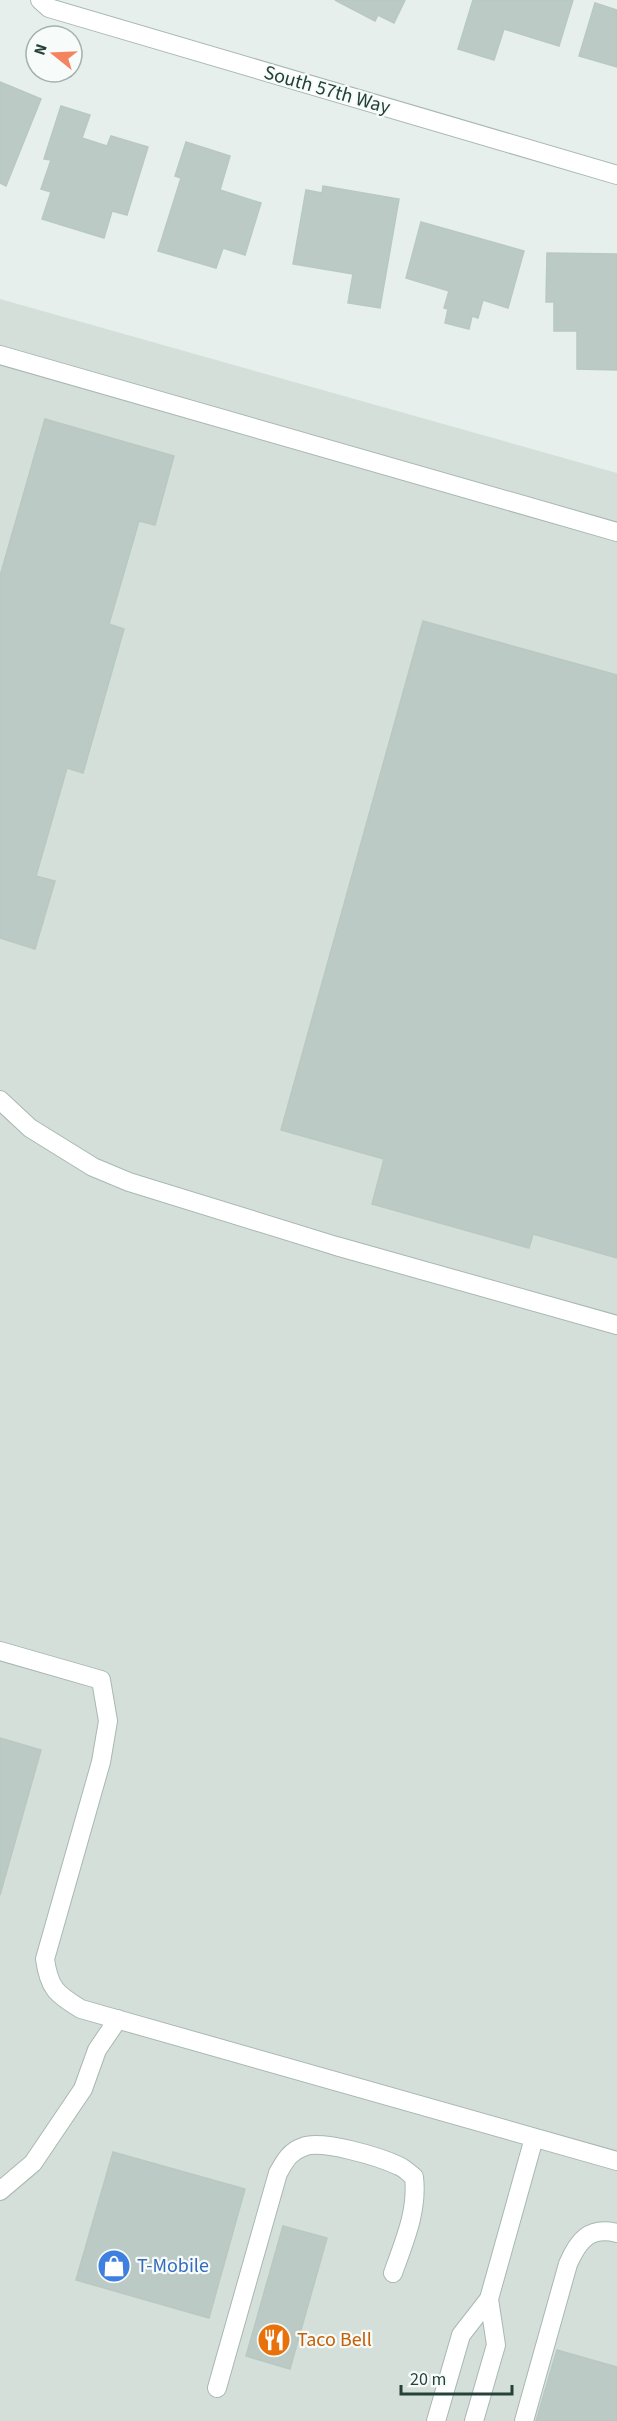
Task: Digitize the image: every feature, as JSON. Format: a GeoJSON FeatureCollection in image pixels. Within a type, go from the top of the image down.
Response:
{"type":"FeatureCollection","features":[{"type":"Feature","properties":{"kind":"street","name":"South 57th Way"},"geometry":{"type":"LineString","coordinates":[[40,0],[49,8],[617,175]]}},
{"type":"Feature","properties":{"kind":"street"},"geometry":{"type":"LineString","coordinates":[[0,355],[617,532]]}},
{"type":"Feature","properties":{"kind":"street"},"geometry":{"type":"LineString","coordinates":[[0,1100],[30,1128],[93,1167],[129,1182],[336,1246],[617,1325]]}},
{"type":"Feature","properties":{"kind":"street"},"geometry":{"type":"LineString","coordinates":[[0,1651],[100,1680],[108,1721],[101,1762],[45,1959],[48,1981],[61,1997],[81,2009],[617,2161]]}},
{"type":"Feature","properties":{"kind":"street"},"geometry":{"type":"LineString","coordinates":[[0,2191],[33,2163],[83,2089],[97,2050],[118,2019]]}},
{"type":"Feature","properties":{"kind":"street"},"geometry":{"type":"LineString","coordinates":[[436,2421],[461,2335],[489,2299],[534,2138]]}},
{"type":"Feature","properties":{"kind":"street"},"geometry":{"type":"LineString","coordinates":[[217,2388],[278,2173],[288,2155],[305,2145],[320,2144],[384,2160],[401,2167],[414,2177],[416,2193],[410,2225],[393,2273]]}},
{"type":"Feature","properties":{"kind":"street"},"geometry":{"type":"LineString","coordinates":[[524,2421],[568,2264],[577,2245],[591,2233],[617,2233]]}},
{"type":"Feature","properties":{"kind":"street"},"geometry":{"type":"LineString","coordinates":[[474,2421],[496,2346],[489,2299]]}},
{"type":"Feature","properties":{"kind":"shaded area"},"geometry":{"type":"Polygon","coordinates":[[[0,299],[617,473],[617,2421],[0,2421],[0,299]]]}},
{"type":"Feature","properties":{"kind":"building"},"geometry":{"type":"Polygon","coordinates":[[[335,0],[405,0],[394,23],[378,15],[375,21],[335,0]]]}},
{"type":"Feature","properties":{"kind":"building"},"geometry":{"type":"Polygon","coordinates":[[[473,0],[573,0],[559,46],[504,29],[494,60],[458,49],[473,0]]]}},
{"type":"Feature","properties":{"kind":"building"},"geometry":{"type":"Polygon","coordinates":[[[595,3],[617,10],[617,67],[579,56],[595,3]]]}},
{"type":"Feature","properties":{"kind":"building"},"geometry":{"type":"Polygon","coordinates":[[[0,82],[41,99],[6,186],[0,183],[0,82]]]}},
{"type":"Feature","properties":{"kind":"building"},"geometry":{"type":"Polygon","coordinates":[[[61,106],[90,115],[82,138],[107,146],[111,136],[148,147],[127,215],[112,211],[104,238],[42,219],[51,192],[41,189],[51,160],[44,159],[61,106]]]}},
{"type":"Feature","properties":{"kind":"building"},"geometry":{"type":"Polygon","coordinates":[[[186,142],[230,156],[220,190],[261,203],[245,255],[223,248],[216,268],[158,251],[181,178],[175,176],[186,142]]]}},
{"type":"Feature","properties":{"kind":"building"},"geometry":{"type":"Polygon","coordinates":[[[323,186],[399,199],[380,308],[348,303],[353,274],[293,264],[306,190],[322,193],[323,186]]]}},
{"type":"Feature","properties":{"kind":"building"},"geometry":{"type":"Polygon","coordinates":[[[421,222],[524,251],[508,308],[483,300],[478,318],[472,316],[469,329],[445,323],[448,309],[444,308],[449,291],[406,278],[421,222]]]}},
{"type":"Feature","properties":{"kind":"building"},"geometry":{"type":"Polygon","coordinates":[[[547,253],[617,254],[617,370],[577,369],[577,331],[554,331],[554,302],[546,302],[547,253]]]}},
{"type":"Feature","properties":{"kind":"building"},"geometry":{"type":"Polygon","coordinates":[[[45,419],[174,456],[155,525],[139,521],[109,624],[124,629],[83,773],[67,768],[36,876],[55,881],[35,949],[0,938],[0,576],[45,419]]]}},
{"type":"Feature","properties":{"kind":"building"},"geometry":{"type":"Polygon","coordinates":[[[423,621],[617,675],[617,1258],[533,1234],[529,1248],[372,1204],[384,1159],[281,1130],[423,621]]]}},
{"type":"Feature","properties":{"kind":"building"},"geometry":{"type":"Polygon","coordinates":[[[0,1738],[41,1750],[0,1895],[0,1738]]]}},
{"type":"Feature","properties":{"kind":"building"},"geometry":{"type":"Polygon","coordinates":[[[113,2152],[245,2189],[209,2318],[76,2280],[113,2152]]]}},
{"type":"Feature","properties":{"kind":"building"},"geometry":{"type":"Polygon","coordinates":[[[283,2226],[327,2238],[290,2369],[246,2356],[283,2226]]]}},
{"type":"Feature","properties":{"kind":"building"},"geometry":{"type":"Polygon","coordinates":[[[557,2350],[617,2367],[617,2421],[536,2421],[557,2350]]]}},
{"type":"Feature","properties":{"kind":"place","name":"T-Mobile"},"geometry":{"type":"Point","coordinates":[114,2266]}},
{"type":"Feature","properties":{"kind":"place","name":"Taco Bell"},"geometry":{"type":"Point","coordinates":[274,2340]}}]}
